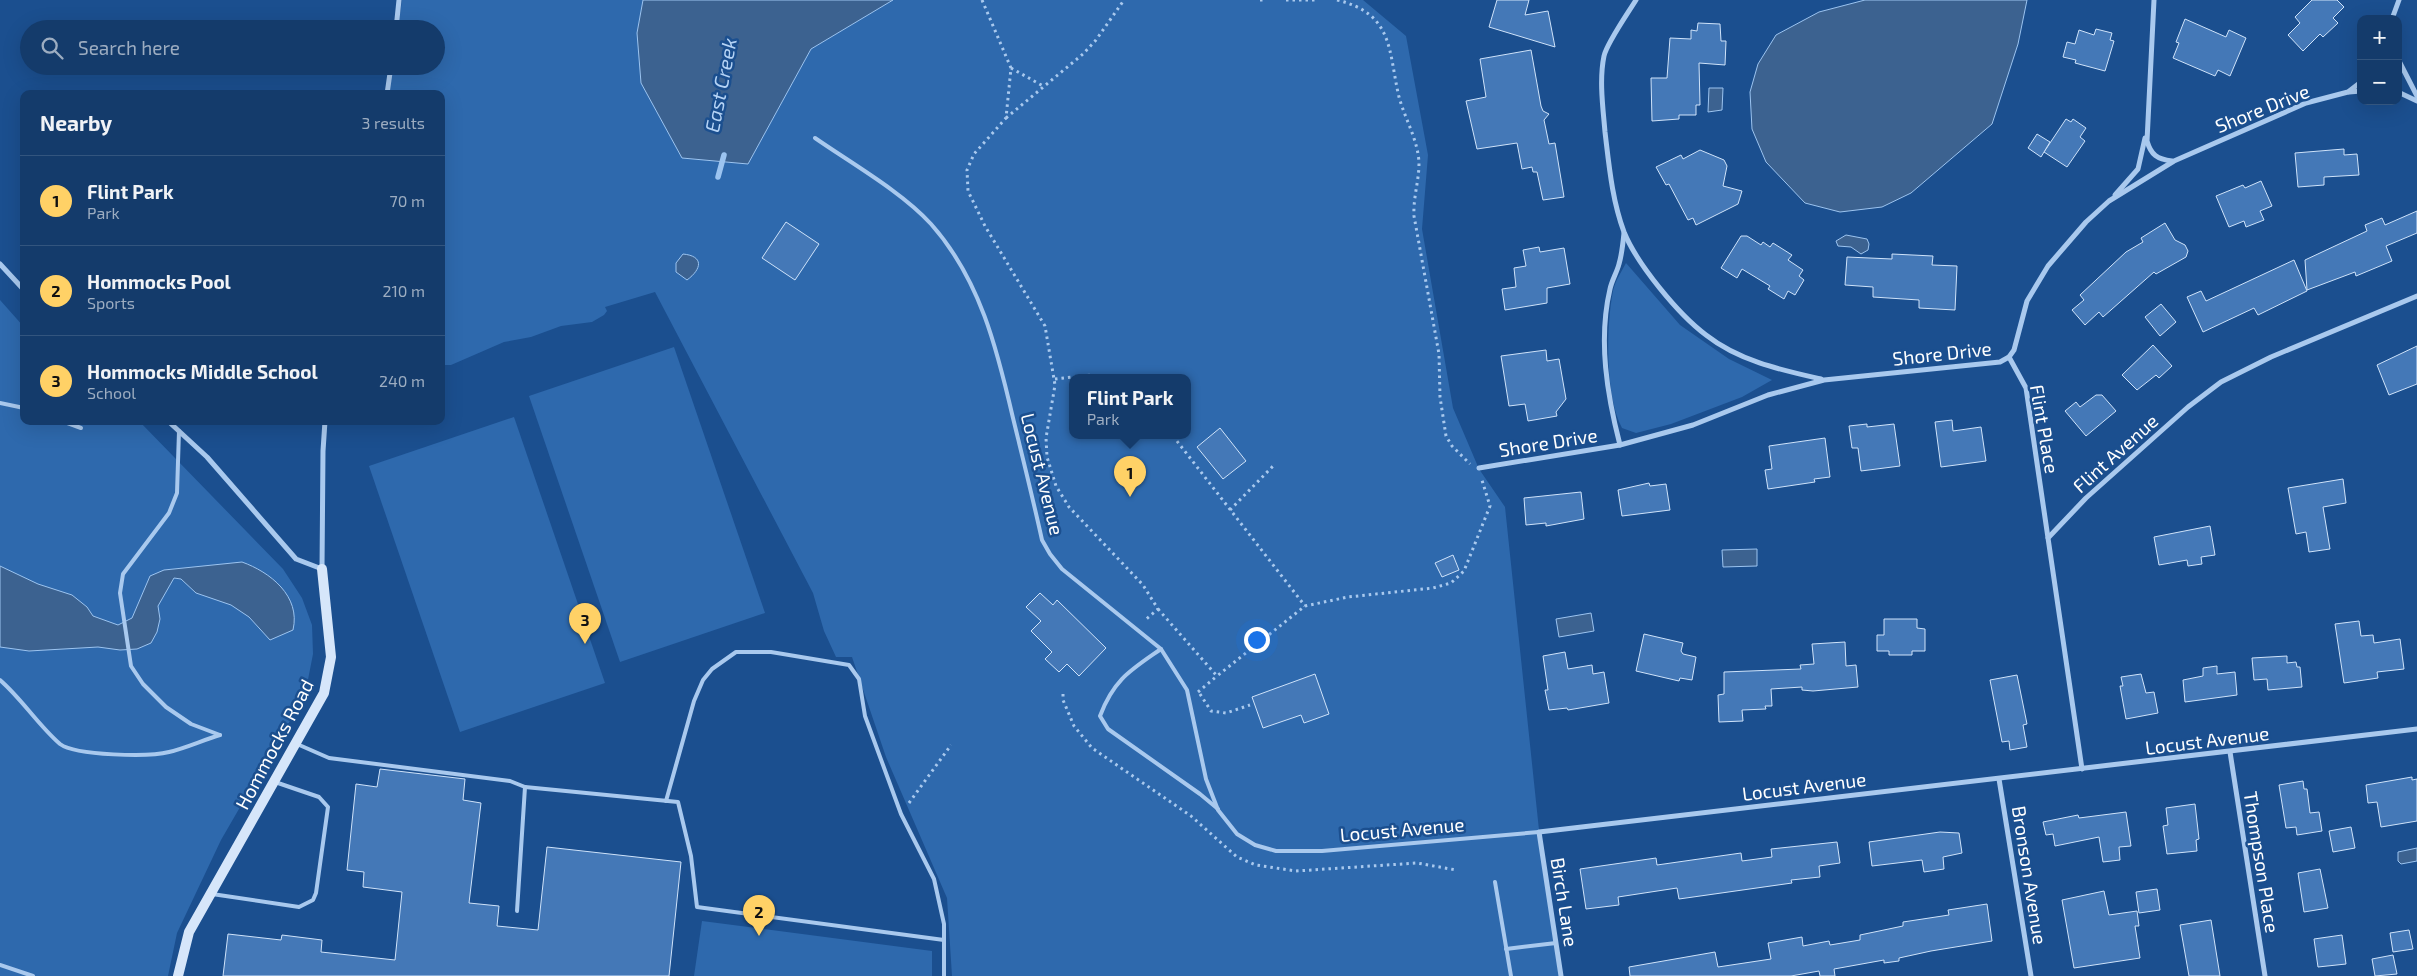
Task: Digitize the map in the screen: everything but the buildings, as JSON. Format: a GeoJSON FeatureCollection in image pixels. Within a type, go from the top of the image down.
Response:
{"type":"FeatureCollection","features":[{"type":"Feature","properties":{"kind":"street"},"geometry":{"type":"LineString","coordinates":[[397,20],[400,0]]}},
{"type":"Feature","properties":{"kind":"street"},"geometry":{"type":"LineString","coordinates":[[1636,0],[1604,55],[1602,78],[1608,158],[1624,233],[1656,283],[1706,335],[1735,353],[1774,369],[1824,380]]}},
{"type":"Feature","properties":{"kind":"street"},"geometry":{"type":"LineString","coordinates":[[2154,0],[2147,141],[2150,151],[2158,159],[2174,161]]}},
{"type":"Feature","properties":{"kind":"street"},"geometry":{"type":"LineString","coordinates":[[2393,15],[2399,0]]}},
{"type":"Feature","properties":{"kind":"street"},"geometry":{"type":"LineString","coordinates":[[2402,68],[2417,96]]}},
{"type":"Feature","properties":{"kind":"street"},"geometry":{"type":"LineString","coordinates":[[388,90],[390,75]]}},
{"type":"Feature","properties":{"kind":"street","name":"Shore Drive"},"geometry":{"type":"LineString","coordinates":[[1479,468],[1620,445],[1694,425],[1768,395],[1824,380],[2000,362],[2009,357],[2018,338],[2027,301],[2048,266],[2086,222],[2109,201],[2174,161],[2306,103],[2348,92],[2357,85]]}},
{"type":"Feature","properties":{"kind":"street"},"geometry":{"type":"LineString","coordinates":[[2348,92],[2357,92]]}},
{"type":"Feature","properties":{"kind":"street"},"geometry":{"type":"LineString","coordinates":[[2402,94],[2417,101]]}},
{"type":"Feature","properties":{"kind":"street"},"geometry":{"type":"LineString","coordinates":[[2109,201],[2138,169],[2148,123]]}},
{"type":"Feature","properties":{"kind":"street"},"geometry":{"type":"LineString","coordinates":[[1620,445],[1614,421],[1605,358],[1605,320],[1610,287],[1619,265],[1624,233]]}},
{"type":"Feature","properties":{"kind":"street"},"geometry":{"type":"LineString","coordinates":[[0,264],[20,286]]}},
{"type":"Feature","properties":{"kind":"street","name":"Flint Avenue"},"geometry":{"type":"LineString","coordinates":[[2048,538],[2086,498],[2188,407],[2221,382],[2271,356],[2417,296]]}},
{"type":"Feature","properties":{"kind":"street","name":"Flint Place"},"geometry":{"type":"LineString","coordinates":[[2009,357],[2026,388],[2048,538]]}},
{"type":"Feature","properties":{"kind":"street"},"geometry":{"type":"LineString","coordinates":[[172,425],[207,457],[296,559],[322,568]]}},
{"type":"Feature","properties":{"kind":"street","name":"Hommocks Road"},"geometry":{"type":"LineString","coordinates":[[178,976],[189,932],[297,744],[324,693],[331,657],[322,568],[323,451],[326,425]]}},
{"type":"Feature","properties":{"kind":"street"},"geometry":{"type":"LineString","coordinates":[[2048,538],[2082,770]]}},
{"type":"Feature","properties":{"kind":"street","name":"Locust Avenue"},"geometry":{"type":"LineString","coordinates":[[1539,832],[1998,778],[2082,770],[2417,729]]}},
{"type":"Feature","properties":{"kind":"street","name":"Thompson Place"},"geometry":{"type":"LineString","coordinates":[[2230,752],[2265,976]]}},
{"type":"Feature","properties":{"kind":"street","name":"Bronson Avenue"},"geometry":{"type":"LineString","coordinates":[[1998,778],[2031,975]]}},
{"type":"Feature","properties":{"kind":"street","name":"Birch Lane"},"geometry":{"type":"LineString","coordinates":[[1539,832],[1561,976]]}},
{"type":"Feature","properties":{"kind":"street"},"geometry":{"type":"LineString","coordinates":[[2023,976],[2031,975]]}},
{"type":"Feature","properties":{"kind":"lane","name":"Locust Avenue"},"geometry":{"type":"LineString","coordinates":[[815,138],[911,206],[949,246],[984,310],[995,342],[1042,540],[1062,569],[1161,649],[1187,690],[1206,779],[1218,810],[1237,834],[1255,845],[1276,851],[1322,851],[1539,832]]}},
{"type":"Feature","properties":{"kind":"lane"},"geometry":{"type":"LineString","coordinates":[[0,403],[20,407]]}},
{"type":"Feature","properties":{"kind":"lane"},"geometry":{"type":"LineString","coordinates":[[73,425],[81,428]]}},
{"type":"Feature","properties":{"kind":"lane"},"geometry":{"type":"LineString","coordinates":[[0,680],[15,693],[43,727],[62,745],[74,750],[143,756],[169,752],[220,734],[191,724],[166,707],[143,684],[131,666],[120,593],[122,574],[169,513],[176,493],[179,431]]}},
{"type":"Feature","properties":{"kind":"lane"},"geometry":{"type":"LineString","coordinates":[[1161,649],[1127,673],[1108,694],[1100,716],[1108,729],[1200,794],[1218,810]]}},
{"type":"Feature","properties":{"kind":"lane"},"geometry":{"type":"LineString","coordinates":[[666,801],[694,701],[704,680],[712,669],[736,652],[771,652],[849,665],[859,680],[865,716],[902,814],[934,879],[944,924],[944,976]]}},
{"type":"Feature","properties":{"kind":"lane"},"geometry":{"type":"LineString","coordinates":[[297,744],[330,758],[510,781],[525,787],[678,802],[691,856],[697,907],[944,940]]}},
{"type":"Feature","properties":{"kind":"lane"},"geometry":{"type":"LineString","coordinates":[[212,894],[299,907],[313,900],[316,893],[328,807],[319,797],[275,782]]}},
{"type":"Feature","properties":{"kind":"lane"},"geometry":{"type":"LineString","coordinates":[[517,911],[525,787]]}},
{"type":"Feature","properties":{"kind":"lane"},"geometry":{"type":"LineString","coordinates":[[1495,882],[1511,976]]}},
{"type":"Feature","properties":{"kind":"lane"},"geometry":{"type":"LineString","coordinates":[[1506,949],[1556,943]]}},
{"type":"Feature","properties":{"kind":"lane"},"geometry":{"type":"LineString","coordinates":[[0,965],[33,976]]}},
{"type":"Feature","properties":{"kind":"path"},"geometry":{"type":"LineString","coordinates":[[982,0],[1011,68],[1006,118]]}},
{"type":"Feature","properties":{"kind":"path"},"geometry":{"type":"LineString","coordinates":[[1124,0],[1096,40],[1006,118],[974,154],[966,170],[968,190],[985,226],[1045,326],[1055,379],[1054,397],[1046,438],[1047,457],[1056,486],[1069,507],[1143,585],[1158,609],[1217,676]]}},
{"type":"Feature","properties":{"kind":"path"},"geometry":{"type":"LineString","coordinates":[[1260,0],[1266,0]]}},
{"type":"Feature","properties":{"kind":"path"},"geometry":{"type":"LineString","coordinates":[[1286,0],[1316,0]]}},
{"type":"Feature","properties":{"kind":"path"},"geometry":{"type":"LineString","coordinates":[[1198,692],[1305,606],[1348,597],[1409,592],[1451,583],[1464,571],[1490,506],[1479,468],[1466,462],[1446,436],[1440,396],[1439,354],[1414,216],[1413,204],[1418,162],[1416,148],[1399,96],[1391,48],[1382,26],[1368,12],[1354,4],[1337,0]]}},
{"type":"Feature","properties":{"kind":"path"},"geometry":{"type":"LineString","coordinates":[[1011,68],[1043,86]]}},
{"type":"Feature","properties":{"kind":"path"},"geometry":{"type":"LineString","coordinates":[[1055,379],[1069,378]]}},
{"type":"Feature","properties":{"kind":"path"},"geometry":{"type":"LineString","coordinates":[[1176,439],[1305,606]]}},
{"type":"Feature","properties":{"kind":"path"},"geometry":{"type":"LineString","coordinates":[[1230,510],[1275,464]]}},
{"type":"Feature","properties":{"kind":"path"},"geometry":{"type":"LineString","coordinates":[[1136,628],[1158,609]]}},
{"type":"Feature","properties":{"kind":"path"},"geometry":{"type":"LineString","coordinates":[[1187,690],[1198,692],[1211,711],[1226,713],[1250,704]]}},
{"type":"Feature","properties":{"kind":"path"},"geometry":{"type":"LineString","coordinates":[[902,814],[951,744]]}},
{"type":"Feature","properties":{"kind":"shaded area"},"geometry":{"type":"Polygon","coordinates":[[[402,0],[643,0],[637,33],[748,164],[811,49],[893,0],[1363,0],[1406,36],[1428,155],[1422,229],[1453,408],[1479,469],[1505,507],[1539,830],[1559,976],[952,976],[947,898],[886,757],[852,657],[836,657],[824,631],[813,593],[655,292],[605,307],[607,311],[604,315],[592,322],[561,326],[531,337],[504,342],[451,365],[445,365],[445,90],[388,90],[390,75],[445,75],[445,20],[399,20],[402,0]]]}},
{"type":"Feature","properties":{"kind":"shaded area"},"geometry":{"type":"Polygon","coordinates":[[[1626,263],[1680,325],[1729,359],[1772,380],[1742,397],[1671,424],[1636,433],[1622,428],[1612,398],[1608,341],[1613,291],[1626,263]]]}},
{"type":"Feature","properties":{"kind":"shaded area"},"geometry":{"type":"Polygon","coordinates":[[[0,300],[20,322],[20,425],[143,425],[283,569],[302,598],[312,625],[313,654],[305,695],[221,840],[177,933],[168,976],[0,976],[0,300]]]}},
{"type":"Feature","properties":{"kind":"shaded area"},"geometry":{"type":"Polygon","coordinates":[[[674,347],[765,613],[620,662],[529,396],[674,347]]]}},
{"type":"Feature","properties":{"kind":"shaded area"},"geometry":{"type":"Polygon","coordinates":[[[514,417],[605,683],[460,732],[369,466],[514,417]]]}},
{"type":"Feature","properties":{"kind":"shaded area"},"geometry":{"type":"Polygon","coordinates":[[[702,921],[932,951],[932,976],[694,976],[702,921]]]}},
{"type":"Feature","properties":{"kind":"water"},"geometry":{"type":"Polygon","coordinates":[[[643,0],[893,0],[811,49],[748,164],[682,158],[641,83],[637,33],[643,0]]]}},
{"type":"Feature","properties":{"kind":"water"},"geometry":{"type":"Polygon","coordinates":[[[1865,0],[2027,0],[2018,44],[1992,124],[1911,193],[1882,207],[1840,212],[1805,203],[1766,162],[1752,129],[1750,92],[1758,64],[1776,35],[1819,12],[1865,0]]]}},
{"type":"Feature","properties":{"kind":"water"},"geometry":{"type":"Polygon","coordinates":[[[1709,88],[1723,88],[1722,110],[1708,112],[1709,88]]]}},
{"type":"Feature","properties":{"kind":"water"},"geometry":{"type":"Polygon","coordinates":[[[1846,235],[1867,239],[1869,244],[1868,250],[1861,254],[1851,247],[1838,246],[1836,241],[1846,235]]]}},
{"type":"Feature","properties":{"kind":"water"},"geometry":{"type":"Polygon","coordinates":[[[683,254],[695,257],[699,264],[696,272],[687,280],[676,272],[676,263],[683,254]]]}},
{"type":"Feature","properties":{"kind":"water"},"geometry":{"type":"Polygon","coordinates":[[[1757,549],[1757,566],[1723,567],[1722,550],[1757,549]]]}},
{"type":"Feature","properties":{"kind":"water"},"geometry":{"type":"Polygon","coordinates":[[[242,562],[253,566],[273,579],[288,596],[294,618],[293,630],[270,640],[249,617],[231,605],[196,593],[181,579],[174,578],[158,606],[160,619],[157,632],[151,643],[137,649],[120,650],[98,647],[29,651],[0,647],[0,566],[38,584],[72,595],[87,607],[93,616],[118,625],[132,618],[150,576],[164,570],[242,562]]]}},
{"type":"Feature","properties":{"kind":"water"},"geometry":{"type":"Polygon","coordinates":[[[1591,613],[1594,631],[1559,637],[1556,619],[1591,613]]]}},
{"type":"Feature","properties":{"kind":"water"},"geometry":{"type":"Polygon","coordinates":[[[2417,848],[2417,861],[2401,864],[2398,861],[2398,852],[2417,848]]]}},
{"type":"Feature","properties":{"kind":"waterway","name":"East Creek"},"geometry":{"type":"LineString","coordinates":[[718,177],[724,155]]}},
{"type":"Feature","properties":{"kind":"place","name":"Flint Park"},"geometry":{"type":"Point","coordinates":[1130,497]}},
{"type":"Feature","properties":{"kind":"place","name":"Hommocks Middle School"},"geometry":{"type":"Point","coordinates":[585,644]}},
{"type":"Feature","properties":{"kind":"place","name":"Hommocks Pool"},"geometry":{"type":"Point","coordinates":[759,936]}}]}
